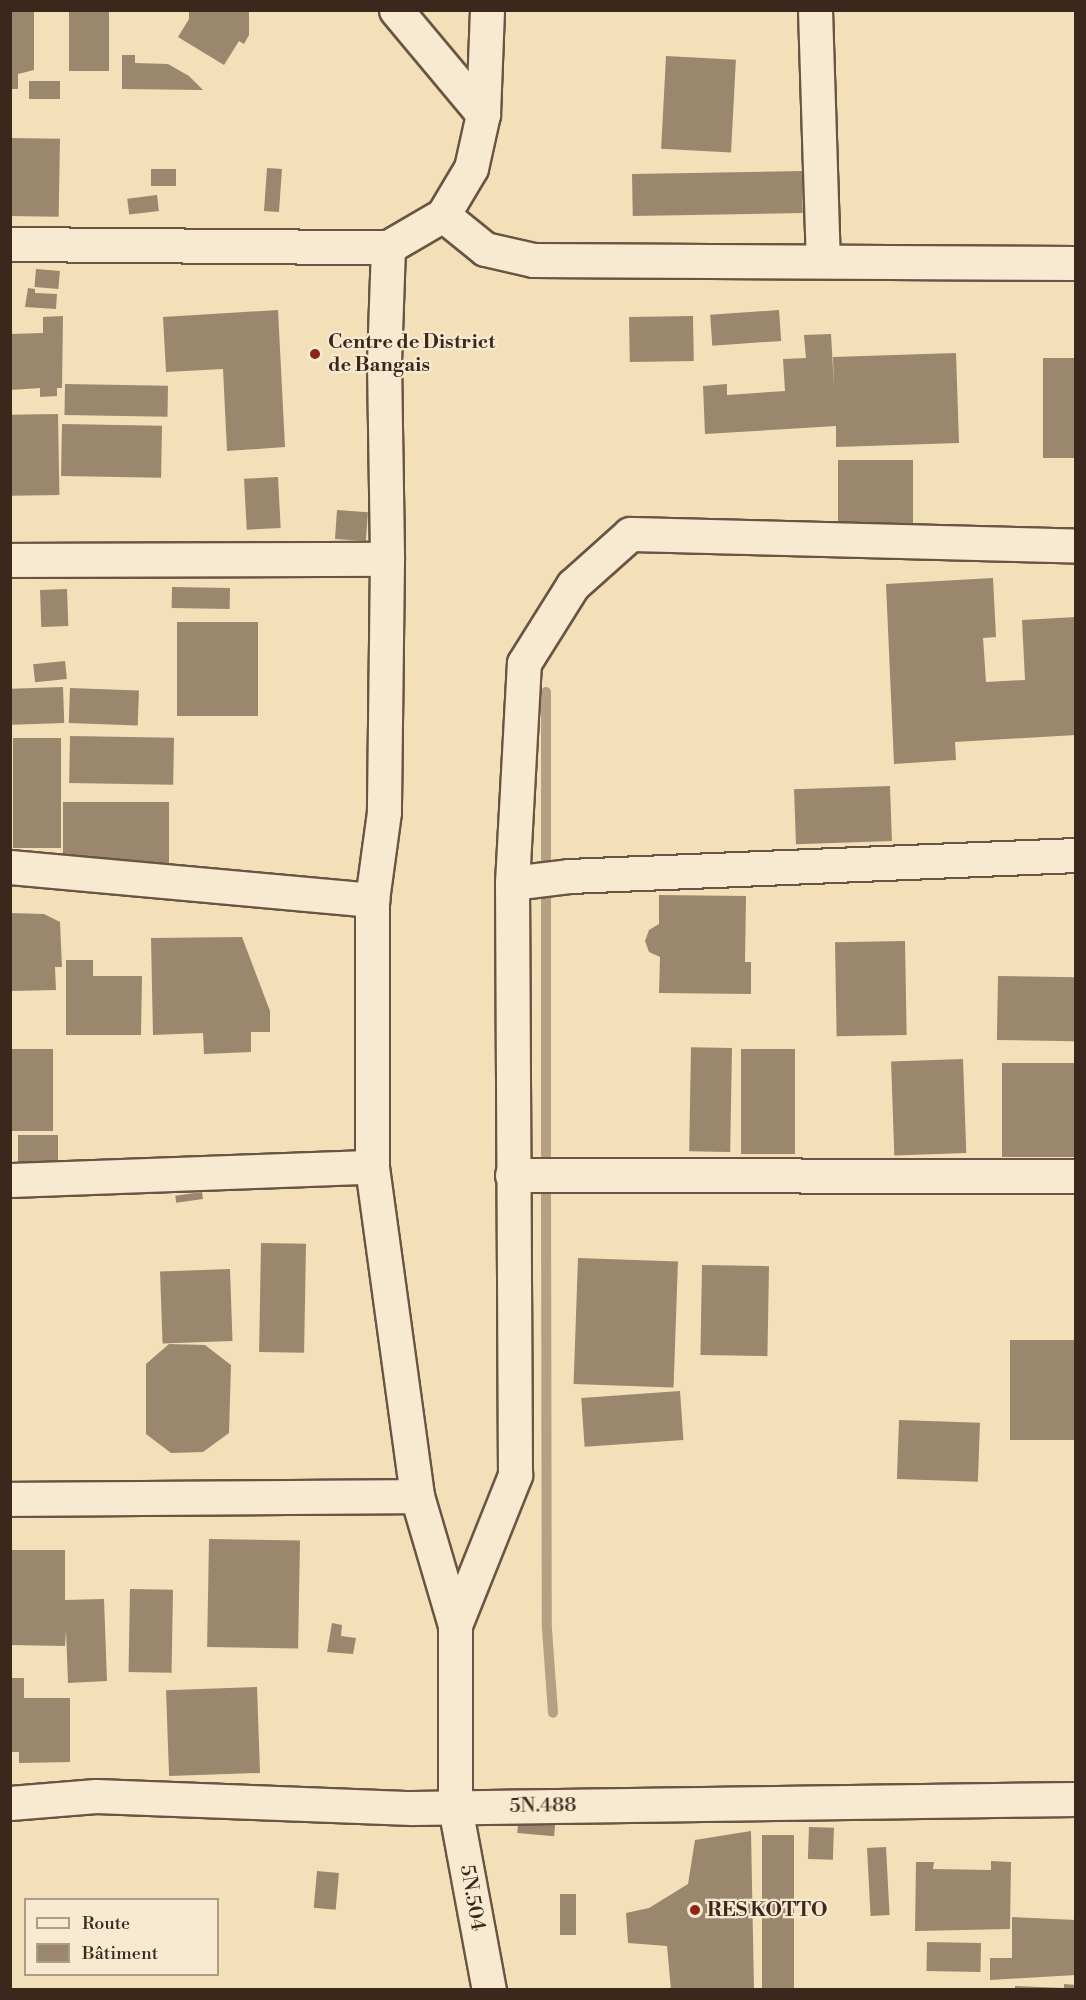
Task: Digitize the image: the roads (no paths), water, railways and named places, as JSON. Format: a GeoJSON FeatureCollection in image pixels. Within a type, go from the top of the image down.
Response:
{"type":"FeatureCollection","features":[{"type":"Feature","properties":{"kind":"street"},"geometry":{"type":"LineString","coordinates":[[396,10],[483,114]]}},
{"type":"Feature","properties":{"kind":"street"},"geometry":{"type":"LineString","coordinates":[[10,244],[388,247],[443,215],[471,168],[483,114],[487,10]]}},
{"type":"Feature","properties":{"kind":"street"},"geometry":{"type":"LineString","coordinates":[[815,10],[823,259]]}},
{"type":"Feature","properties":{"kind":"street"},"geometry":{"type":"LineString","coordinates":[[443,215],[485,249],[533,260],[823,259],[1076,263]]}},
{"type":"Feature","properties":{"kind":"street"},"geometry":{"type":"LineString","coordinates":[[388,247],[384,363],[387,559],[384,812],[372,900],[372,1167],[417,1496],[455,1625]]}},
{"type":"Feature","properties":{"kind":"street"},"geometry":{"type":"LineString","coordinates":[[455,1625],[515,1475],[512,883],[524,663],[573,585],[630,534],[1076,546]]}},
{"type":"Feature","properties":{"kind":"street"},"geometry":{"type":"LineString","coordinates":[[10,560],[387,559]]}},
{"type":"Feature","properties":{"kind":"street"},"geometry":{"type":"LineString","coordinates":[[512,883],[569,876],[1076,855]]}},
{"type":"Feature","properties":{"kind":"street"},"geometry":{"type":"LineString","coordinates":[[10,867],[372,900]]}},
{"type":"Feature","properties":{"kind":"street"},"geometry":{"type":"LineString","coordinates":[[10,1180],[372,1167]]}},
{"type":"Feature","properties":{"kind":"street"},"geometry":{"type":"LineString","coordinates":[[512,1175],[1076,1176]]}},
{"type":"Feature","properties":{"kind":"street"},"geometry":{"type":"LineString","coordinates":[[10,1499],[417,1496]]}},
{"type":"Feature","properties":{"kind":"street","name":"5N.504"},"geometry":{"type":"LineString","coordinates":[[455,1625],[455,1807],[489,1989]]}},
{"type":"Feature","properties":{"kind":"street","name":"5N.488"},"geometry":{"type":"LineString","coordinates":[[10,1803],[96,1796],[455,1807],[1076,1799]]}},
{"type":"Feature","properties":{"kind":"waterway"},"geometry":{"type":"LineString","coordinates":[[546,692],[546,867]]}},
{"type":"Feature","properties":{"kind":"waterway"},"geometry":{"type":"LineString","coordinates":[[546,883],[546,1155]]}},
{"type":"Feature","properties":{"kind":"waterway"},"geometry":{"type":"LineString","coordinates":[[546,1177],[547,1629],[553,1713]]}},
{"type":"Feature","properties":{"kind":"place","name":"Centre de District de Bangais"},"geometry":{"type":"Point","coordinates":[315,354]}},
{"type":"Feature","properties":{"kind":"place","name":"RES KOTTO"},"geometry":{"type":"Point","coordinates":[695,1910]}}]}
